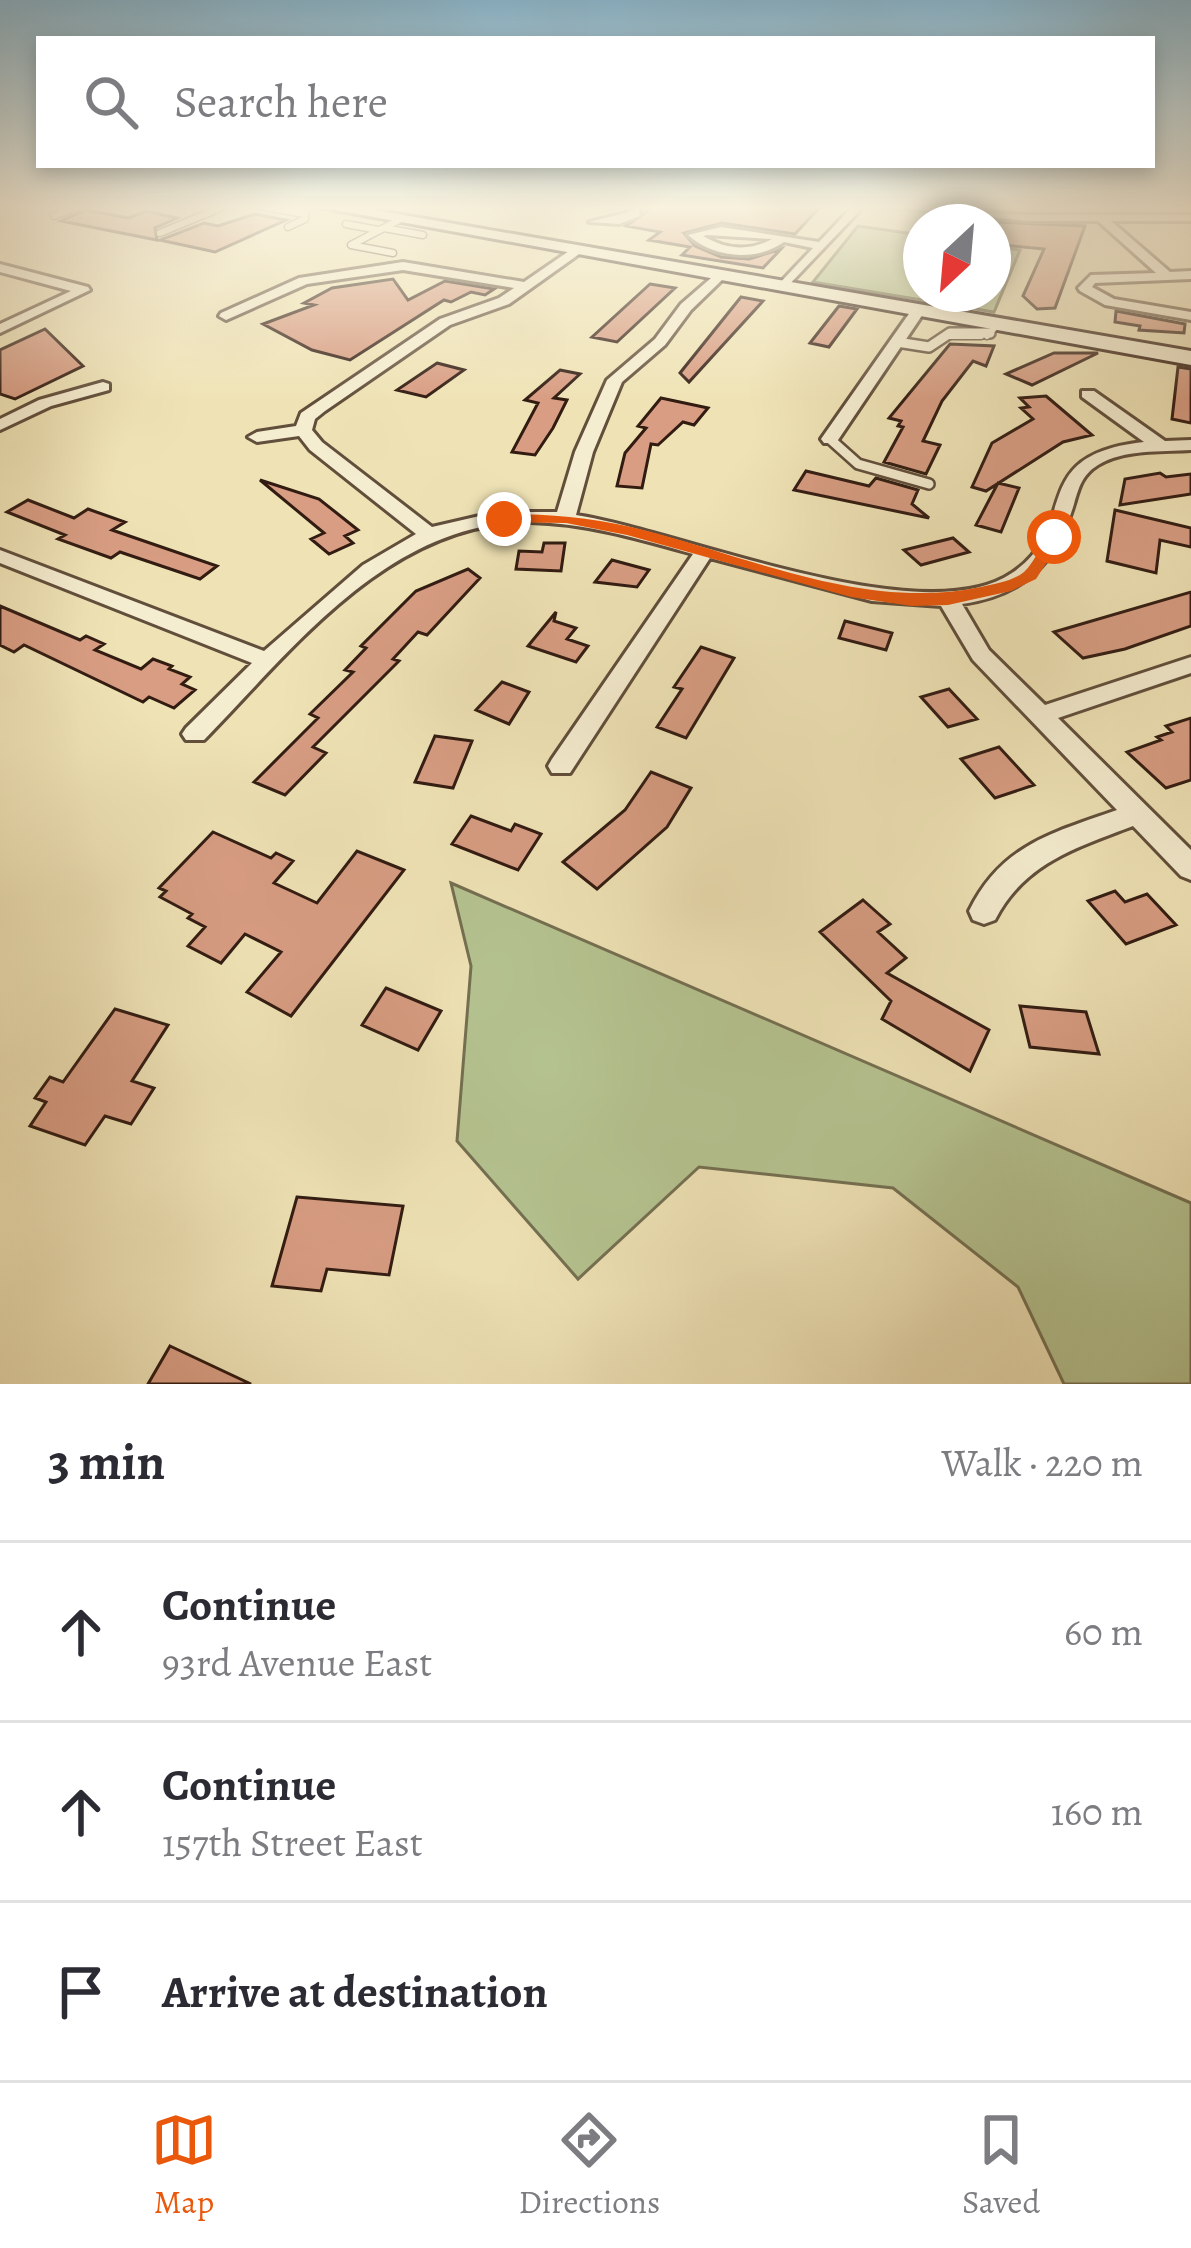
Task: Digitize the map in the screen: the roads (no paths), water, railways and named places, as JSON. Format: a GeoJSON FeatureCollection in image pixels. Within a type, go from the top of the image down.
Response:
{"type":"FeatureCollection","features":[{"type":"Feature","properties":{"kind":"main road"},"geometry":{"type":"LineString","coordinates":[[686,271],[903,307]]}},
{"type":"Feature","properties":{"kind":"main road"},"geometry":{"type":"LineString","coordinates":[[929,312],[1191,358]]}},
{"type":"Feature","properties":{"kind":"street"},"geometry":{"type":"LineString","coordinates":[[0,329],[83,290],[10,271]]}},
{"type":"Feature","properties":{"kind":"street"},"geometry":{"type":"LineString","coordinates":[[226,316],[304,281],[373,271]]}},
{"type":"Feature","properties":{"kind":"street"},"geometry":{"type":"LineString","coordinates":[[431,271],[527,286]]}},
{"type":"Feature","properties":{"kind":"street"},"geometry":{"type":"LineString","coordinates":[[303,430],[307,417],[438,326],[504,301],[549,271]]}},
{"type":"Feature","properties":{"kind":"street"},"geometry":{"type":"LineString","coordinates":[[783,287],[799,271]]}},
{"type":"Feature","properties":{"kind":"street"},"geometry":{"type":"LineString","coordinates":[[1161,271],[1166,275]]}},
{"type":"Feature","properties":{"kind":"street"},"geometry":{"type":"LineString","coordinates":[[1191,275],[1091,279],[1085,284],[1088,292],[1110,302],[1191,316]]}},
{"type":"Feature","properties":{"kind":"street"},"geometry":{"type":"LineString","coordinates":[[566,519],[584,452],[615,380],[659,342],[718,276]]}},
{"type":"Feature","properties":{"kind":"street"},"geometry":{"type":"LineString","coordinates":[[830,439],[917,312]]}},
{"type":"Feature","properties":{"kind":"street"},"geometry":{"type":"LineString","coordinates":[[0,424],[45,403],[103,387]]}},
{"type":"Feature","properties":{"kind":"street"},"geometry":{"type":"LineString","coordinates":[[1088,394],[1162,447]]}},
{"type":"Feature","properties":{"kind":"street"},"geometry":{"type":"LineString","coordinates":[[257,437],[303,430]]}},
{"type":"Feature","properties":{"kind":"street"},"geometry":{"type":"LineString","coordinates":[[303,430],[316,446],[428,534]]}},
{"type":"Feature","properties":{"kind":"street"},"geometry":{"type":"LineString","coordinates":[[195,734],[359,580],[428,534],[504,519],[566,519],[851,592],[912,601],[948,599],[1005,587],[1030,575],[1047,555],[1077,473],[1104,456],[1191,445]]}},
{"type":"Feature","properties":{"kind":"street"},"geometry":{"type":"LineString","coordinates":[[561,766],[704,552]]}},
{"type":"Feature","properties":{"kind":"street"},"geometry":{"type":"LineString","coordinates":[[0,556],[269,661]]}},
{"type":"Feature","properties":{"kind":"street"},"geometry":{"type":"LineString","coordinates":[[948,599],[981,655],[1191,868]]}},
{"type":"Feature","properties":{"kind":"street"},"geometry":{"type":"LineString","coordinates":[[1038,716],[1191,665]]}},
{"type":"Feature","properties":{"kind":"street"},"geometry":{"type":"LineString","coordinates":[[984,910],[1005,872],[1033,855],[1136,814]]}},
{"type":"Feature","properties":{"kind":"lane"},"geometry":{"type":"LineString","coordinates":[[897,342],[929,347],[950,333],[988,336],[998,324]]}},
{"type":"Feature","properties":{"kind":"lane"},"geometry":{"type":"LineString","coordinates":[[830,439],[858,464],[929,484]]}}]}
